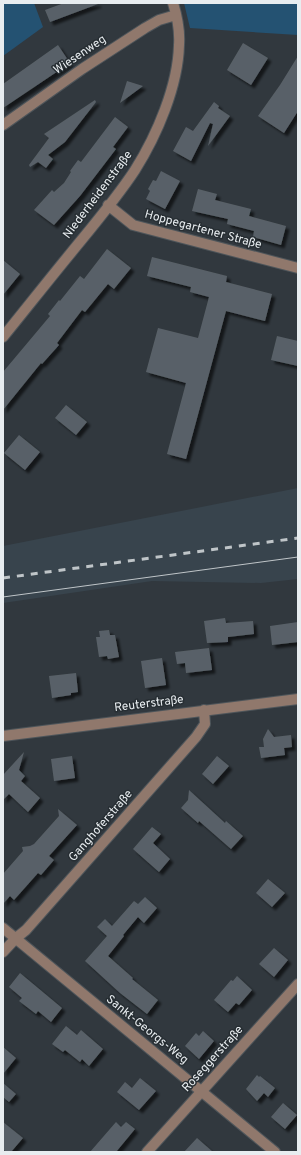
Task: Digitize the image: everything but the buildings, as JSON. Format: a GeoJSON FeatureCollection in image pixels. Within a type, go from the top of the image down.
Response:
{"type":"FeatureCollection","features":[{"type":"Feature","properties":{"kind":"street","name":"Niederheidenstraße"},"geometry":{"type":"LineString","coordinates":[[3,337],[108,205],[134,171],[145,152],[167,103],[178,61],[180,43],[173,3]]}},
{"type":"Feature","properties":{"kind":"street","name":"Wiesenweg"},"geometry":{"type":"LineString","coordinates":[[3,125],[82,69],[144,28],[159,20],[176,15]]}},
{"type":"Feature","properties":{"kind":"street","name":"Hoppegartener Straße"},"geometry":{"type":"LineString","coordinates":[[108,205],[133,225],[298,268]]}},
{"type":"Feature","properties":{"kind":"street","name":"Reuterstraße"},"geometry":{"type":"LineString","coordinates":[[3,736],[298,698]]}},
{"type":"Feature","properties":{"kind":"street","name":"Ganghoferstraße"},"geometry":{"type":"LineString","coordinates":[[3,952],[26,930],[196,737],[205,724],[204,710]]}},
{"type":"Feature","properties":{"kind":"street","name":"Sankt-Georgs-Weg"},"geometry":{"type":"LineString","coordinates":[[3,928],[275,1152]]}},
{"type":"Feature","properties":{"kind":"street","name":"Roseggerstraße"},"geometry":{"type":"LineString","coordinates":[[147,1152],[298,984]]}},
{"type":"Feature","properties":{"kind":"shaded area"},"geometry":{"type":"Polygon","coordinates":[[[3,3],[34,3],[43,27],[3,56],[3,3]]]}},
{"type":"Feature","properties":{"kind":"shaded area"},"geometry":{"type":"Polygon","coordinates":[[[184,3],[298,3],[298,35],[190,28],[184,3]]]}},
{"type":"Feature","properties":{"kind":"shaded area"},"geometry":{"type":"Polygon","coordinates":[[[298,488],[298,579],[261,583],[152,581],[3,603],[3,546],[298,488]]]}},
{"type":"Feature","properties":{"kind":"tram line"},"geometry":{"type":"LineString","coordinates":[[3,597],[298,557]]}},
{"type":"Feature","properties":{"kind":"railway"},"geometry":{"type":"LineString","coordinates":[[3,578],[298,538]]}}]}
